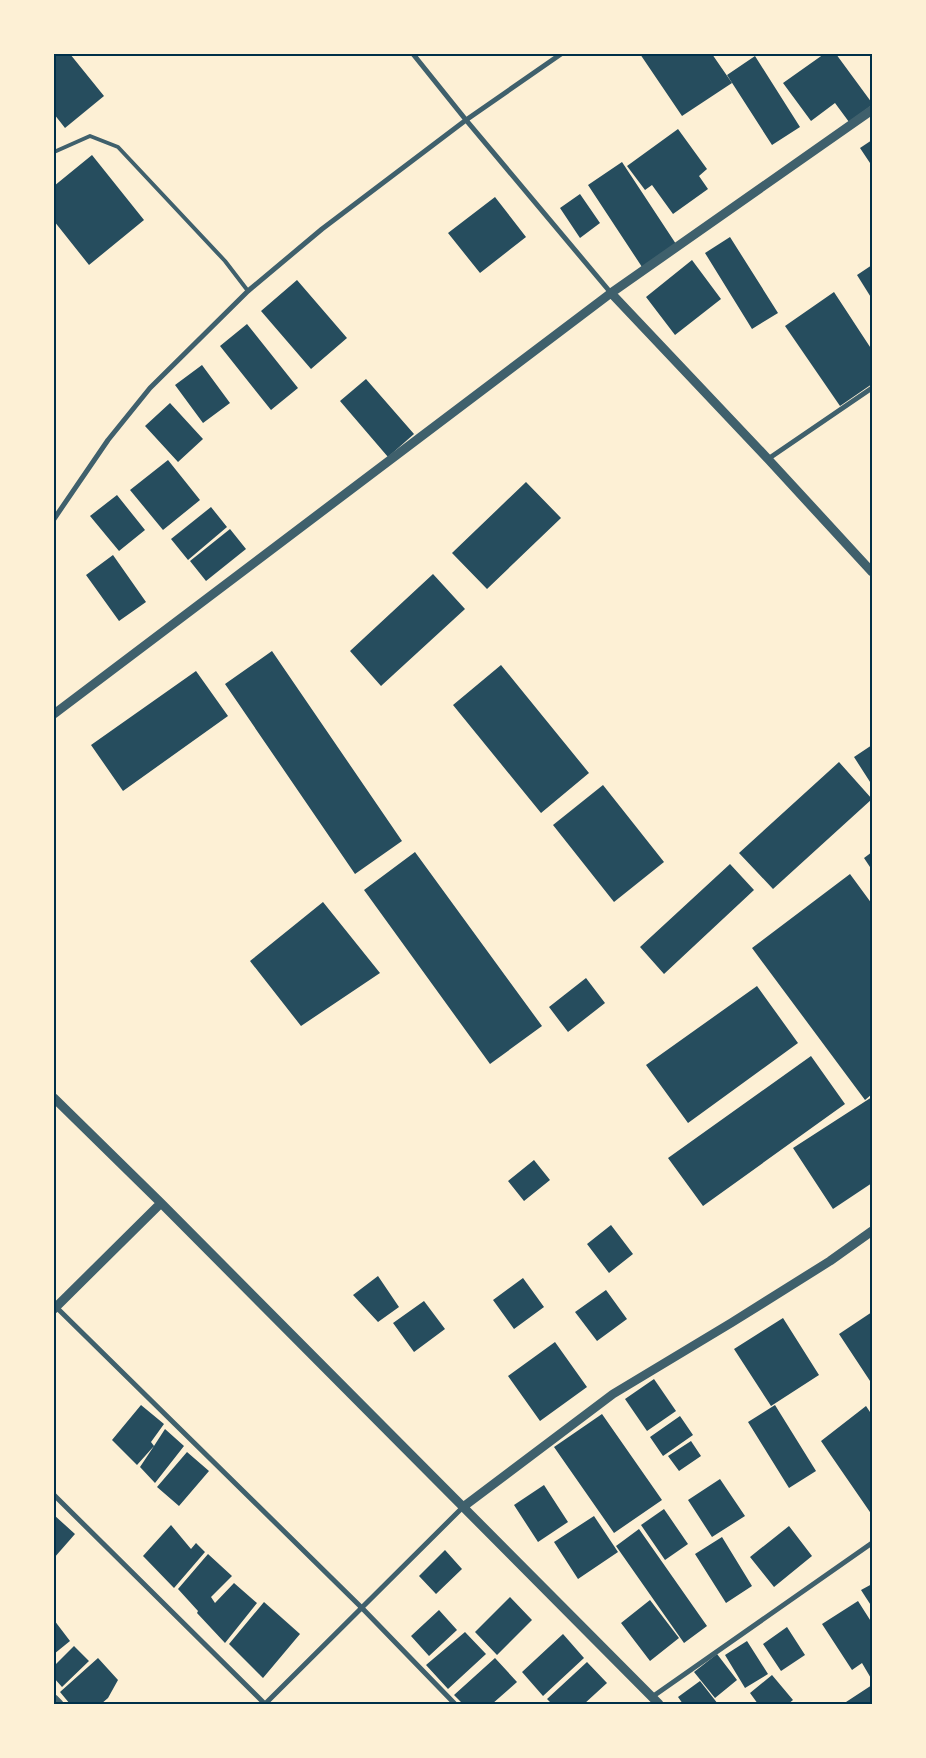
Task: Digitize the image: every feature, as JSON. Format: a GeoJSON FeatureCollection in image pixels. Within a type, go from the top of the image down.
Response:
{"type":"FeatureCollection","features":[{"type":"Feature","properties":{"kind":"street"},"geometry":{"type":"LineString","coordinates":[[413,54],[611,293],[872,572]]}},
{"type":"Feature","properties":{"kind":"street"},"geometry":{"type":"LineString","coordinates":[[54,518],[108,440],[150,388],[248,291],[322,229],[466,120],[561,54]]}},
{"type":"Feature","properties":{"kind":"street"},"geometry":{"type":"LineString","coordinates":[[54,714],[611,293],[872,110]]}},
{"type":"Feature","properties":{"kind":"street"},"geometry":{"type":"LineString","coordinates":[[768,459],[872,388]]}},
{"type":"Feature","properties":{"kind":"street"},"geometry":{"type":"LineString","coordinates":[[54,1098],[161,1203],[656,1701],[872,1543]]}},
{"type":"Feature","properties":{"kind":"street"},"geometry":{"type":"LineString","coordinates":[[161,1203],[54,1307],[362,1608],[455,1704]]}},
{"type":"Feature","properties":{"kind":"street"},"geometry":{"type":"LineString","coordinates":[[54,1495],[265,1704],[463,1507],[613,1394],[821,1266],[872,1231]]}},
{"type":"Feature","properties":{"kind":"street"},"geometry":{"type":"LineString","coordinates":[[54,1699],[59,1704]]}},
{"type":"Feature","properties":{"kind":"lane"},"geometry":{"type":"LineString","coordinates":[[54,152],[90,136],[118,147],[225,261],[248,291]]}},
{"type":"Feature","properties":{"kind":"building"},"geometry":{"type":"Polygon","coordinates":[[[54,54],[70,54],[104,96],[65,128],[54,114],[54,54]]]}},
{"type":"Feature","properties":{"kind":"building"},"geometry":{"type":"Polygon","coordinates":[[[640,54],[712,54],[732,83],[682,116],[640,54]]]}},
{"type":"Feature","properties":{"kind":"building"},"geometry":{"type":"Polygon","coordinates":[[[824,54],[836,54],[872,103],[872,105],[849,122],[835,103],[811,121],[783,83],[824,54]]]}},
{"type":"Feature","properties":{"kind":"building"},"geometry":{"type":"Polygon","coordinates":[[[755,56],[800,127],[772,145],[727,75],[755,56]]]}},
{"type":"Feature","properties":{"kind":"building"},"geometry":{"type":"Polygon","coordinates":[[[678,129],[707,169],[699,176],[708,189],[673,214],[652,185],[645,190],[627,166],[678,129]]]}},
{"type":"Feature","properties":{"kind":"building"},"geometry":{"type":"Polygon","coordinates":[[[872,140],[872,166],[860,148],[872,140]]]}},
{"type":"Feature","properties":{"kind":"building"},"geometry":{"type":"Polygon","coordinates":[[[92,155],[144,220],[89,265],[54,221],[54,186],[92,155]]]}},
{"type":"Feature","properties":{"kind":"building"},"geometry":{"type":"Polygon","coordinates":[[[622,162],[676,244],[642,267],[588,185],[622,162]]]}},
{"type":"Feature","properties":{"kind":"building"},"geometry":{"type":"Polygon","coordinates":[[[580,194],[600,223],[580,238],[560,208],[580,194]]]}},
{"type":"Feature","properties":{"kind":"building"},"geometry":{"type":"Polygon","coordinates":[[[495,197],[526,237],[480,273],[448,233],[495,197]]]}},
{"type":"Feature","properties":{"kind":"building"},"geometry":{"type":"Polygon","coordinates":[[[730,237],[778,313],[752,329],[705,253],[730,237]]]}},
{"type":"Feature","properties":{"kind":"building"},"geometry":{"type":"Polygon","coordinates":[[[692,260],[721,299],[675,335],[646,297],[692,260]]]}},
{"type":"Feature","properties":{"kind":"building"},"geometry":{"type":"Polygon","coordinates":[[[872,265],[872,299],[857,275],[872,265]]]}},
{"type":"Feature","properties":{"kind":"building"},"geometry":{"type":"Polygon","coordinates":[[[297,280],[347,338],[311,369],[261,311],[297,280]]]}},
{"type":"Feature","properties":{"kind":"building"},"geometry":{"type":"Polygon","coordinates":[[[834,292],[872,350],[872,384],[840,406],[785,326],[834,292]]]}},
{"type":"Feature","properties":{"kind":"building"},"geometry":{"type":"Polygon","coordinates":[[[247,324],[298,388],[271,410],[220,346],[247,324]]]}},
{"type":"Feature","properties":{"kind":"building"},"geometry":{"type":"Polygon","coordinates":[[[202,365],[230,403],[203,423],[175,385],[202,365]]]}},
{"type":"Feature","properties":{"kind":"building"},"geometry":{"type":"Polygon","coordinates":[[[366,379],[414,434],[388,457],[340,401],[366,379]]]}},
{"type":"Feature","properties":{"kind":"building"},"geometry":{"type":"Polygon","coordinates":[[[170,403],[203,439],[178,462],[145,426],[170,403]]]}},
{"type":"Feature","properties":{"kind":"building"},"geometry":{"type":"Polygon","coordinates":[[[168,460],[200,500],[163,530],[130,490],[168,460]]]}},
{"type":"Feature","properties":{"kind":"building"},"geometry":{"type":"Polygon","coordinates":[[[526,482],[561,518],[487,589],[452,553],[526,482]]]}},
{"type":"Feature","properties":{"kind":"building"},"geometry":{"type":"Polygon","coordinates":[[[117,495],[145,530],[119,551],[90,516],[117,495]]]}},
{"type":"Feature","properties":{"kind":"building"},"geometry":{"type":"Polygon","coordinates":[[[211,507],[227,527],[188,560],[171,539],[211,507]]]}},
{"type":"Feature","properties":{"kind":"building"},"geometry":{"type":"Polygon","coordinates":[[[230,529],[246,549],[206,581],[190,561],[230,529]]]}},
{"type":"Feature","properties":{"kind":"building"},"geometry":{"type":"Polygon","coordinates":[[[113,555],[146,602],[119,621],[86,575],[113,555]]]}},
{"type":"Feature","properties":{"kind":"building"},"geometry":{"type":"Polygon","coordinates":[[[433,574],[465,609],[381,686],[350,651],[433,574]]]}},
{"type":"Feature","properties":{"kind":"building"},"geometry":{"type":"Polygon","coordinates":[[[272,651],[402,841],[355,874],[225,684],[272,651]]]}},
{"type":"Feature","properties":{"kind":"building"},"geometry":{"type":"Polygon","coordinates":[[[501,665],[589,773],[541,813],[453,705],[501,665]]]}},
{"type":"Feature","properties":{"kind":"building"},"geometry":{"type":"Polygon","coordinates":[[[196,671],[228,716],[123,791],[91,745],[196,671]]]}},
{"type":"Feature","properties":{"kind":"building"},"geometry":{"type":"Polygon","coordinates":[[[872,745],[872,785],[854,757],[872,745]]]}},
{"type":"Feature","properties":{"kind":"building"},"geometry":{"type":"Polygon","coordinates":[[[839,762],[872,799],[773,889],[739,853],[839,762]]]}},
{"type":"Feature","properties":{"kind":"building"},"geometry":{"type":"Polygon","coordinates":[[[603,785],[664,862],[614,902],[553,825],[603,785]]]}},
{"type":"Feature","properties":{"kind":"building"},"geometry":{"type":"Polygon","coordinates":[[[415,852],[542,1026],[490,1064],[364,890],[415,852]]]}},
{"type":"Feature","properties":{"kind":"building"},"geometry":{"type":"Polygon","coordinates":[[[872,852],[872,870],[864,858],[872,852]]]}},
{"type":"Feature","properties":{"kind":"building"},"geometry":{"type":"Polygon","coordinates":[[[730,864],[754,890],[664,974],[640,947],[730,864]]]}},
{"type":"Feature","properties":{"kind":"building"},"geometry":{"type":"Polygon","coordinates":[[[850,874],[872,904],[872,1094],[865,1100],[752,948],[850,874]]]}},
{"type":"Feature","properties":{"kind":"building"},"geometry":{"type":"Polygon","coordinates":[[[323,902],[380,973],[301,1026],[250,961],[323,902]]]}},
{"type":"Feature","properties":{"kind":"building"},"geometry":{"type":"Polygon","coordinates":[[[586,978],[605,1003],[568,1032],[549,1007],[586,978]]]}},
{"type":"Feature","properties":{"kind":"building"},"geometry":{"type":"Polygon","coordinates":[[[757,986],[798,1043],[688,1123],[646,1065],[757,986]]]}},
{"type":"Feature","properties":{"kind":"building"},"geometry":{"type":"Polygon","coordinates":[[[811,1056],[845,1104],[703,1206],[668,1158],[811,1056]]]}},
{"type":"Feature","properties":{"kind":"building"},"geometry":{"type":"Polygon","coordinates":[[[872,1097],[872,1183],[833,1209],[793,1148],[872,1097]]]}},
{"type":"Feature","properties":{"kind":"building"},"geometry":{"type":"Polygon","coordinates":[[[534,1160],[550,1180],[524,1201],[508,1181],[534,1160]]]}},
{"type":"Feature","properties":{"kind":"building"},"geometry":{"type":"Polygon","coordinates":[[[611,1225],[633,1254],[609,1273],[587,1244],[611,1225]]]}},
{"type":"Feature","properties":{"kind":"building"},"geometry":{"type":"Polygon","coordinates":[[[378,1276],[399,1307],[378,1322],[353,1295],[378,1276]]]}},
{"type":"Feature","properties":{"kind":"building"},"geometry":{"type":"Polygon","coordinates":[[[523,1278],[544,1307],[514,1329],[493,1300],[523,1278]]]}},
{"type":"Feature","properties":{"kind":"building"},"geometry":{"type":"Polygon","coordinates":[[[606,1290],[627,1319],[597,1341],[575,1312],[606,1290]]]}},
{"type":"Feature","properties":{"kind":"building"},"geometry":{"type":"Polygon","coordinates":[[[424,1301],[445,1329],[414,1352],[393,1323],[424,1301]]]}},
{"type":"Feature","properties":{"kind":"building"},"geometry":{"type":"Polygon","coordinates":[[[872,1312],[872,1384],[839,1334],[872,1312]]]}},
{"type":"Feature","properties":{"kind":"building"},"geometry":{"type":"Polygon","coordinates":[[[783,1318],[819,1375],[771,1406],[734,1349],[783,1318]]]}},
{"type":"Feature","properties":{"kind":"building"},"geometry":{"type":"Polygon","coordinates":[[[555,1342],[587,1387],[540,1421],[508,1376],[555,1342]]]}},
{"type":"Feature","properties":{"kind":"building"},"geometry":{"type":"Polygon","coordinates":[[[654,1379],[676,1411],[647,1431],[625,1399],[654,1379]]]}},
{"type":"Feature","properties":{"kind":"building"},"geometry":{"type":"Polygon","coordinates":[[[141,1405],[164,1424],[151,1442],[154,1446],[137,1465],[112,1440],[141,1405]]]}},
{"type":"Feature","properties":{"kind":"building"},"geometry":{"type":"Polygon","coordinates":[[[775,1405],[816,1471],[789,1488],[748,1422],[775,1405]]]}},
{"type":"Feature","properties":{"kind":"building"},"geometry":{"type":"Polygon","coordinates":[[[866,1406],[872,1415],[872,1515],[821,1441],[866,1406]]]}},
{"type":"Feature","properties":{"kind":"building"},"geometry":{"type":"Polygon","coordinates":[[[602,1414],[662,1500],[614,1533],[554,1447],[602,1414]]]}},
{"type":"Feature","properties":{"kind":"building"},"geometry":{"type":"Polygon","coordinates":[[[680,1416],[693,1435],[663,1456],[650,1437],[680,1416]]]}},
{"type":"Feature","properties":{"kind":"building"},"geometry":{"type":"Polygon","coordinates":[[[165,1429],[184,1446],[155,1483],[140,1467],[165,1429]]]}},
{"type":"Feature","properties":{"kind":"building"},"geometry":{"type":"Polygon","coordinates":[[[691,1441],[701,1456],[679,1471],[668,1456],[691,1441]]]}},
{"type":"Feature","properties":{"kind":"building"},"geometry":{"type":"Polygon","coordinates":[[[187,1452],[209,1471],[179,1506],[157,1487],[187,1452]]]}},
{"type":"Feature","properties":{"kind":"building"},"geometry":{"type":"Polygon","coordinates":[[[720,1479],[745,1516],[712,1537],[688,1500],[720,1479]]]}},
{"type":"Feature","properties":{"kind":"building"},"geometry":{"type":"Polygon","coordinates":[[[544,1485],[568,1522],[538,1542],[514,1505],[544,1485]]]}},
{"type":"Feature","properties":{"kind":"building"},"geometry":{"type":"Polygon","coordinates":[[[664,1509],[688,1544],[665,1560],[641,1525],[664,1509]]]}},
{"type":"Feature","properties":{"kind":"building"},"geometry":{"type":"Polygon","coordinates":[[[54,1515],[75,1534],[54,1558],[54,1515]]]}},
{"type":"Feature","properties":{"kind":"building"},"geometry":{"type":"Polygon","coordinates":[[[594,1516],[618,1552],[578,1579],[554,1542],[594,1516]]]}},
{"type":"Feature","properties":{"kind":"building"},"geometry":{"type":"Polygon","coordinates":[[[171,1525],[191,1549],[196,1543],[205,1552],[174,1588],[143,1556],[171,1525]]]}},
{"type":"Feature","properties":{"kind":"building"},"geometry":{"type":"Polygon","coordinates":[[[789,1526],[812,1556],[774,1587],[750,1557],[789,1526]]]}},
{"type":"Feature","properties":{"kind":"building"},"geometry":{"type":"Polygon","coordinates":[[[639,1529],[707,1626],[684,1643],[616,1546],[639,1529]]]}},
{"type":"Feature","properties":{"kind":"building"},"geometry":{"type":"Polygon","coordinates":[[[722,1537],[752,1586],[726,1603],[695,1554],[722,1537]]]}},
{"type":"Feature","properties":{"kind":"building"},"geometry":{"type":"Polygon","coordinates":[[[445,1550],[462,1569],[436,1594],[419,1576],[445,1550]]]}},
{"type":"Feature","properties":{"kind":"building"},"geometry":{"type":"Polygon","coordinates":[[[208,1554],[232,1576],[211,1597],[215,1603],[234,1583],[257,1603],[225,1643],[178,1589],[208,1554]]]}},
{"type":"Feature","properties":{"kind":"building"},"geometry":{"type":"Polygon","coordinates":[[[872,1584],[872,1607],[861,1590],[872,1584]]]}},
{"type":"Feature","properties":{"kind":"building"},"geometry":{"type":"Polygon","coordinates":[[[510,1597],[532,1620],[497,1655],[475,1632],[510,1597]]]}},
{"type":"Feature","properties":{"kind":"building"},"geometry":{"type":"Polygon","coordinates":[[[650,1600],[679,1638],[650,1661],[621,1623],[650,1600]]]}},
{"type":"Feature","properties":{"kind":"building"},"geometry":{"type":"Polygon","coordinates":[[[858,1601],[872,1623],[872,1680],[862,1663],[852,1670],[822,1624],[858,1601]]]}},
{"type":"Feature","properties":{"kind":"building"},"geometry":{"type":"Polygon","coordinates":[[[264,1602],[300,1634],[263,1678],[229,1644],[264,1602]]]}},
{"type":"Feature","properties":{"kind":"building"},"geometry":{"type":"Polygon","coordinates":[[[439,1610],[457,1630],[429,1656],[411,1636],[439,1610]]]}},
{"type":"Feature","properties":{"kind":"building"},"geometry":{"type":"Polygon","coordinates":[[[54,1620],[70,1641],[54,1654],[54,1620]]]}},
{"type":"Feature","properties":{"kind":"building"},"geometry":{"type":"Polygon","coordinates":[[[787,1627],[805,1655],[781,1671],[763,1644],[787,1627]]]}},
{"type":"Feature","properties":{"kind":"building"},"geometry":{"type":"Polygon","coordinates":[[[465,1632],[486,1654],[448,1689],[426,1665],[465,1632]]]}},
{"type":"Feature","properties":{"kind":"building"},"geometry":{"type":"Polygon","coordinates":[[[563,1634],[584,1658],[543,1696],[522,1672],[563,1634]]]}},
{"type":"Feature","properties":{"kind":"building"},"geometry":{"type":"Polygon","coordinates":[[[747,1641],[768,1674],[745,1688],[725,1655],[747,1641]]]}},
{"type":"Feature","properties":{"kind":"building"},"geometry":{"type":"Polygon","coordinates":[[[74,1646],[89,1661],[62,1687],[54,1678],[54,1666],[74,1646]]]}},
{"type":"Feature","properties":{"kind":"building"},"geometry":{"type":"Polygon","coordinates":[[[717,1654],[737,1680],[715,1698],[694,1672],[717,1654]]]}},
{"type":"Feature","properties":{"kind":"building"},"geometry":{"type":"Polygon","coordinates":[[[98,1658],[118,1680],[108,1698],[101,1704],[70,1704],[60,1692],[98,1658]]]}},
{"type":"Feature","properties":{"kind":"building"},"geometry":{"type":"Polygon","coordinates":[[[495,1658],[517,1682],[492,1704],[463,1704],[454,1695],[495,1658]]]}},
{"type":"Feature","properties":{"kind":"building"},"geometry":{"type":"Polygon","coordinates":[[[587,1662],[607,1683],[584,1704],[552,1704],[547,1699],[587,1662]]]}},
{"type":"Feature","properties":{"kind":"building"},"geometry":{"type":"Polygon","coordinates":[[[772,1675],[793,1700],[788,1704],[758,1704],[750,1693],[772,1675]]]}},
{"type":"Feature","properties":{"kind":"building"},"geometry":{"type":"Polygon","coordinates":[[[700,1681],[718,1704],[683,1704],[678,1697],[700,1681]]]}},
{"type":"Feature","properties":{"kind":"building"},"geometry":{"type":"Polygon","coordinates":[[[872,1685],[872,1704],[847,1704],[846,1702],[872,1685]]]}}]}
